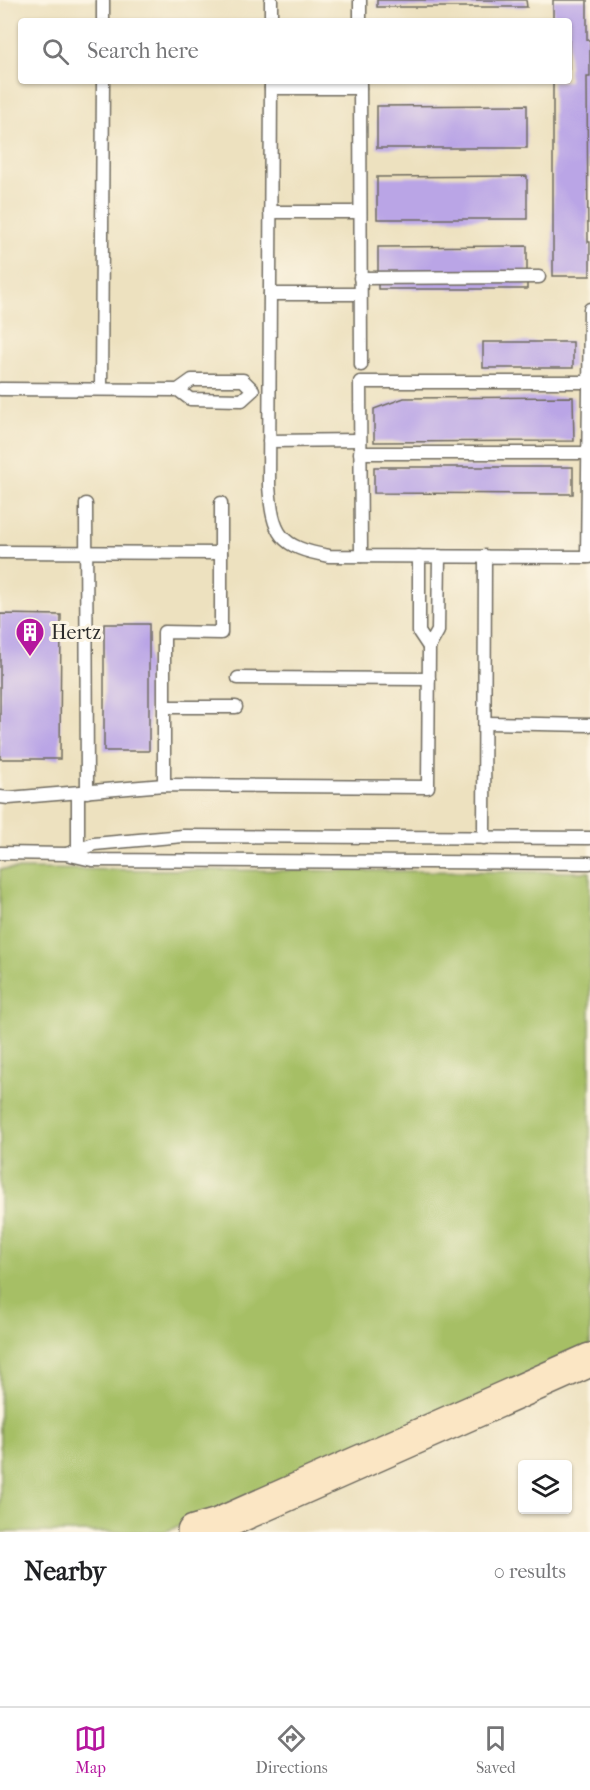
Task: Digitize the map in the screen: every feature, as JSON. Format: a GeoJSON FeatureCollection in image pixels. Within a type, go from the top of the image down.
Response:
{"type":"FeatureCollection","features":[{"type":"Feature","properties":{"kind":"main road"},"geometry":{"type":"LineString","coordinates":[[194,1532],[218,1525],[590,1360]]}},
{"type":"Feature","properties":{"kind":"lane"},"geometry":{"type":"LineString","coordinates":[[103,0],[103,18]]}},
{"type":"Feature","properties":{"kind":"lane"},"geometry":{"type":"LineString","coordinates":[[271,0],[271,18]]}},
{"type":"Feature","properties":{"kind":"lane"},"geometry":{"type":"LineString","coordinates":[[360,0],[360,18]]}},
{"type":"Feature","properties":{"kind":"lane"},"geometry":{"type":"LineString","coordinates":[[101,389],[103,84]]}},
{"type":"Feature","properties":{"kind":"lane"},"geometry":{"type":"LineString","coordinates":[[361,365],[360,84],[271,84],[269,441],[272,516],[282,538],[302,551],[329,556],[588,557],[590,309]]}},
{"type":"Feature","properties":{"kind":"lane"},"geometry":{"type":"LineString","coordinates":[[270,212],[360,212]]}},
{"type":"Feature","properties":{"kind":"lane"},"geometry":{"type":"LineString","coordinates":[[360,278],[539,277]]}},
{"type":"Feature","properties":{"kind":"lane"},"geometry":{"type":"LineString","coordinates":[[270,294],[360,294]]}},
{"type":"Feature","properties":{"kind":"lane"},"geometry":{"type":"LineString","coordinates":[[178,390],[192,380],[243,380],[254,390]]}},
{"type":"Feature","properties":{"kind":"lane"},"geometry":{"type":"LineString","coordinates":[[361,556],[360,382],[589,382]]}},
{"type":"Feature","properties":{"kind":"lane"},"geometry":{"type":"LineString","coordinates":[[0,389],[178,390],[190,399],[231,400],[242,400],[254,390],[270,390]]}},
{"type":"Feature","properties":{"kind":"lane"},"geometry":{"type":"LineString","coordinates":[[269,441],[360,440]]}},
{"type":"Feature","properties":{"kind":"lane"},"geometry":{"type":"LineString","coordinates":[[360,453],[589,453]]}},
{"type":"Feature","properties":{"kind":"lane"},"geometry":{"type":"LineString","coordinates":[[164,785],[164,632],[221,633],[221,503]]}},
{"type":"Feature","properties":{"kind":"lane"},"geometry":{"type":"LineString","coordinates":[[74,854],[83,793],[86,504]]}},
{"type":"Feature","properties":{"kind":"lane"},"geometry":{"type":"LineString","coordinates":[[0,552],[221,553]]}},
{"type":"Feature","properties":{"kind":"lane"},"geometry":{"type":"LineString","coordinates":[[419,556],[419,632],[429,647]]}},
{"type":"Feature","properties":{"kind":"lane"},"geometry":{"type":"LineString","coordinates":[[0,797],[83,793],[164,785],[428,787],[429,647],[438,631],[439,556]]}},
{"type":"Feature","properties":{"kind":"lane"},"geometry":{"type":"LineString","coordinates":[[484,838],[485,556]]}},
{"type":"Feature","properties":{"kind":"lane"},"geometry":{"type":"LineString","coordinates":[[238,678],[429,679]]}},
{"type":"Feature","properties":{"kind":"lane"},"geometry":{"type":"LineString","coordinates":[[164,707],[236,707]]}},
{"type":"Feature","properties":{"kind":"lane"},"geometry":{"type":"LineString","coordinates":[[485,723],[590,724]]}},
{"type":"Feature","properties":{"kind":"lane"},"geometry":{"type":"LineString","coordinates":[[74,854],[94,844],[183,836],[590,838]]}},
{"type":"Feature","properties":{"kind":"lane"},"geometry":{"type":"LineString","coordinates":[[0,854],[74,854],[104,861],[590,863]]}},
{"type":"Feature","properties":{"kind":"green space"},"geometry":{"type":"Polygon","coordinates":[[[0,869],[590,872],[590,1348],[195,1521],[163,1532],[0,1532],[0,869]]]}},
{"type":"Feature","properties":{"kind":"building"},"geometry":{"type":"Polygon","coordinates":[[[377,0],[526,0],[527,7],[377,7],[377,0]]]}},
{"type":"Feature","properties":{"kind":"building"},"geometry":{"type":"Polygon","coordinates":[[[553,0],[587,0],[587,40],[590,40],[590,77],[587,77],[590,276],[553,276],[553,84],[572,84],[572,18],[553,18],[553,0]]]}},
{"type":"Feature","properties":{"kind":"building"},"geometry":{"type":"Polygon","coordinates":[[[527,105],[527,148],[377,148],[377,106],[527,105]]]}},
{"type":"Feature","properties":{"kind":"building"},"geometry":{"type":"Polygon","coordinates":[[[527,176],[527,219],[377,219],[377,177],[527,176]]]}},
{"type":"Feature","properties":{"kind":"building"},"geometry":{"type":"Polygon","coordinates":[[[527,246],[527,289],[378,289],[378,247],[527,246]]]}},
{"type":"Feature","properties":{"kind":"building"},"geometry":{"type":"Polygon","coordinates":[[[483,342],[573,342],[573,368],[483,368],[483,342]]]}},
{"type":"Feature","properties":{"kind":"building"},"geometry":{"type":"Polygon","coordinates":[[[573,397],[574,441],[374,442],[374,409],[404,398],[573,397]]]}},
{"type":"Feature","properties":{"kind":"building"},"geometry":{"type":"Polygon","coordinates":[[[374,467],[573,467],[573,494],[374,493],[374,467]]]}},
{"type":"Feature","properties":{"kind":"building"},"geometry":{"type":"Polygon","coordinates":[[[0,614],[61,615],[60,759],[0,759],[0,614]]]}},
{"type":"Feature","properties":{"kind":"building"},"geometry":{"type":"Polygon","coordinates":[[[104,624],[149,624],[149,751],[104,751],[104,624]]]}},
{"type":"Feature","properties":{"kind":"place","name":"Hertz"},"geometry":{"type":"Point","coordinates":[30,658]}}]}
